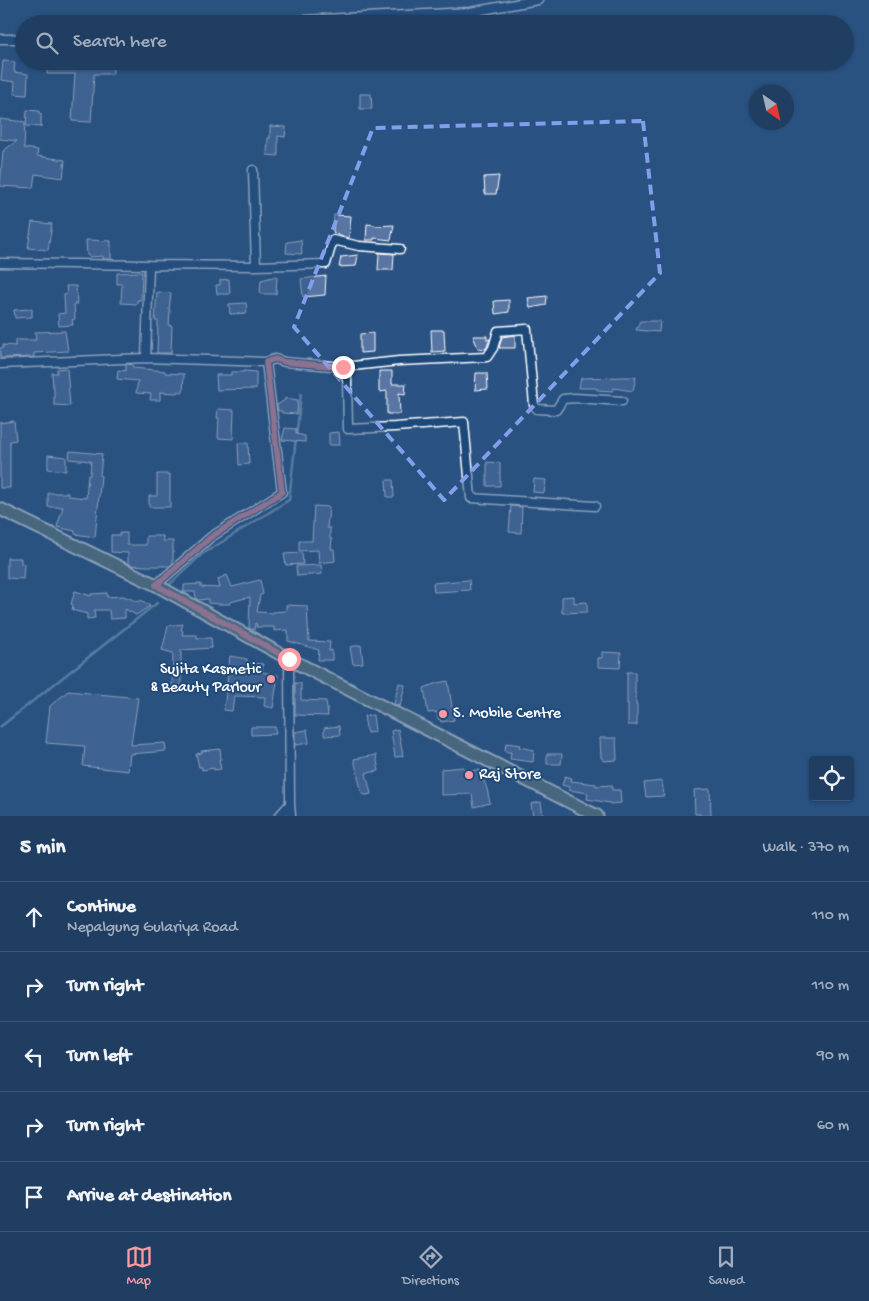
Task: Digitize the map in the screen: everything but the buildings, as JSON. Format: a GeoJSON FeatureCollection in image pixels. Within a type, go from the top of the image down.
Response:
{"type":"FeatureCollection","features":[{"type":"Feature","properties":{"kind":"main road"},"geometry":{"type":"LineString","coordinates":[[0,509],[156,585],[289,659],[597,816]]}},
{"type":"Feature","properties":{"kind":"street"},"geometry":{"type":"LineString","coordinates":[[407,15],[470,12],[538,0]]}},
{"type":"Feature","properties":{"kind":"street"},"geometry":{"type":"LineString","coordinates":[[0,39],[15,39]]}},
{"type":"Feature","properties":{"kind":"street"},"geometry":{"type":"LineString","coordinates":[[253,170],[256,266]]}},
{"type":"Feature","properties":{"kind":"street"},"geometry":{"type":"LineString","coordinates":[[0,263],[149,266],[326,264],[333,240],[360,246],[400,249]]}},
{"type":"Feature","properties":{"kind":"street"},"geometry":{"type":"LineString","coordinates":[[146,358],[149,266]]}},
{"type":"Feature","properties":{"kind":"street"},"geometry":{"type":"LineString","coordinates":[[0,364],[146,358],[266,362],[275,359],[285,362],[343,367],[399,361],[487,357],[493,348],[498,331],[512,329],[527,330],[534,405],[537,409],[556,410],[562,399],[622,401]]}},
{"type":"Feature","properties":{"kind":"street"},"geometry":{"type":"LineString","coordinates":[[156,585],[211,537],[282,492],[266,362]]}},
{"type":"Feature","properties":{"kind":"street"},"geometry":{"type":"LineString","coordinates":[[343,367],[347,378],[348,430],[464,422],[471,498],[595,506]]}},
{"type":"Feature","properties":{"kind":"street"},"geometry":{"type":"LineString","coordinates":[[289,659],[291,816]]}},
{"type":"Feature","properties":{"kind":"street"},"geometry":{"type":"LineString","coordinates":[[279,816],[290,804]]}},
{"type":"Feature","properties":{"kind":"highlighted area"},"geometry":{"type":"Polygon","coordinates":[[[643,121],[660,273],[444,500],[294,327],[373,128],[643,121]]]}},
{"type":"Feature","properties":{"kind":"waterway"},"geometry":{"type":"LineString","coordinates":[[169,585],[201,555],[289,500],[301,394]]}},
{"type":"Feature","properties":{"kind":"waterway"},"geometry":{"type":"LineString","coordinates":[[0,727],[157,603]]}},
{"type":"Feature","properties":{"kind":"place","name":"Sujita Kasmetic & Beauty Parlour"},"geometry":{"type":"Point","coordinates":[271,679]}},
{"type":"Feature","properties":{"kind":"place","name":"S. Mobile Centre"},"geometry":{"type":"Point","coordinates":[443,714]}},
{"type":"Feature","properties":{"kind":"place","name":"Raj Store"},"geometry":{"type":"Point","coordinates":[469,775]}},
{"type":"Feature","properties":{"kind":"route"},"geometry":{"type":"LineString","coordinates":[[289,659],[156,585],[211,537],[282,492],[266,362],[275,359],[295,364],[343,367]]}}]}
